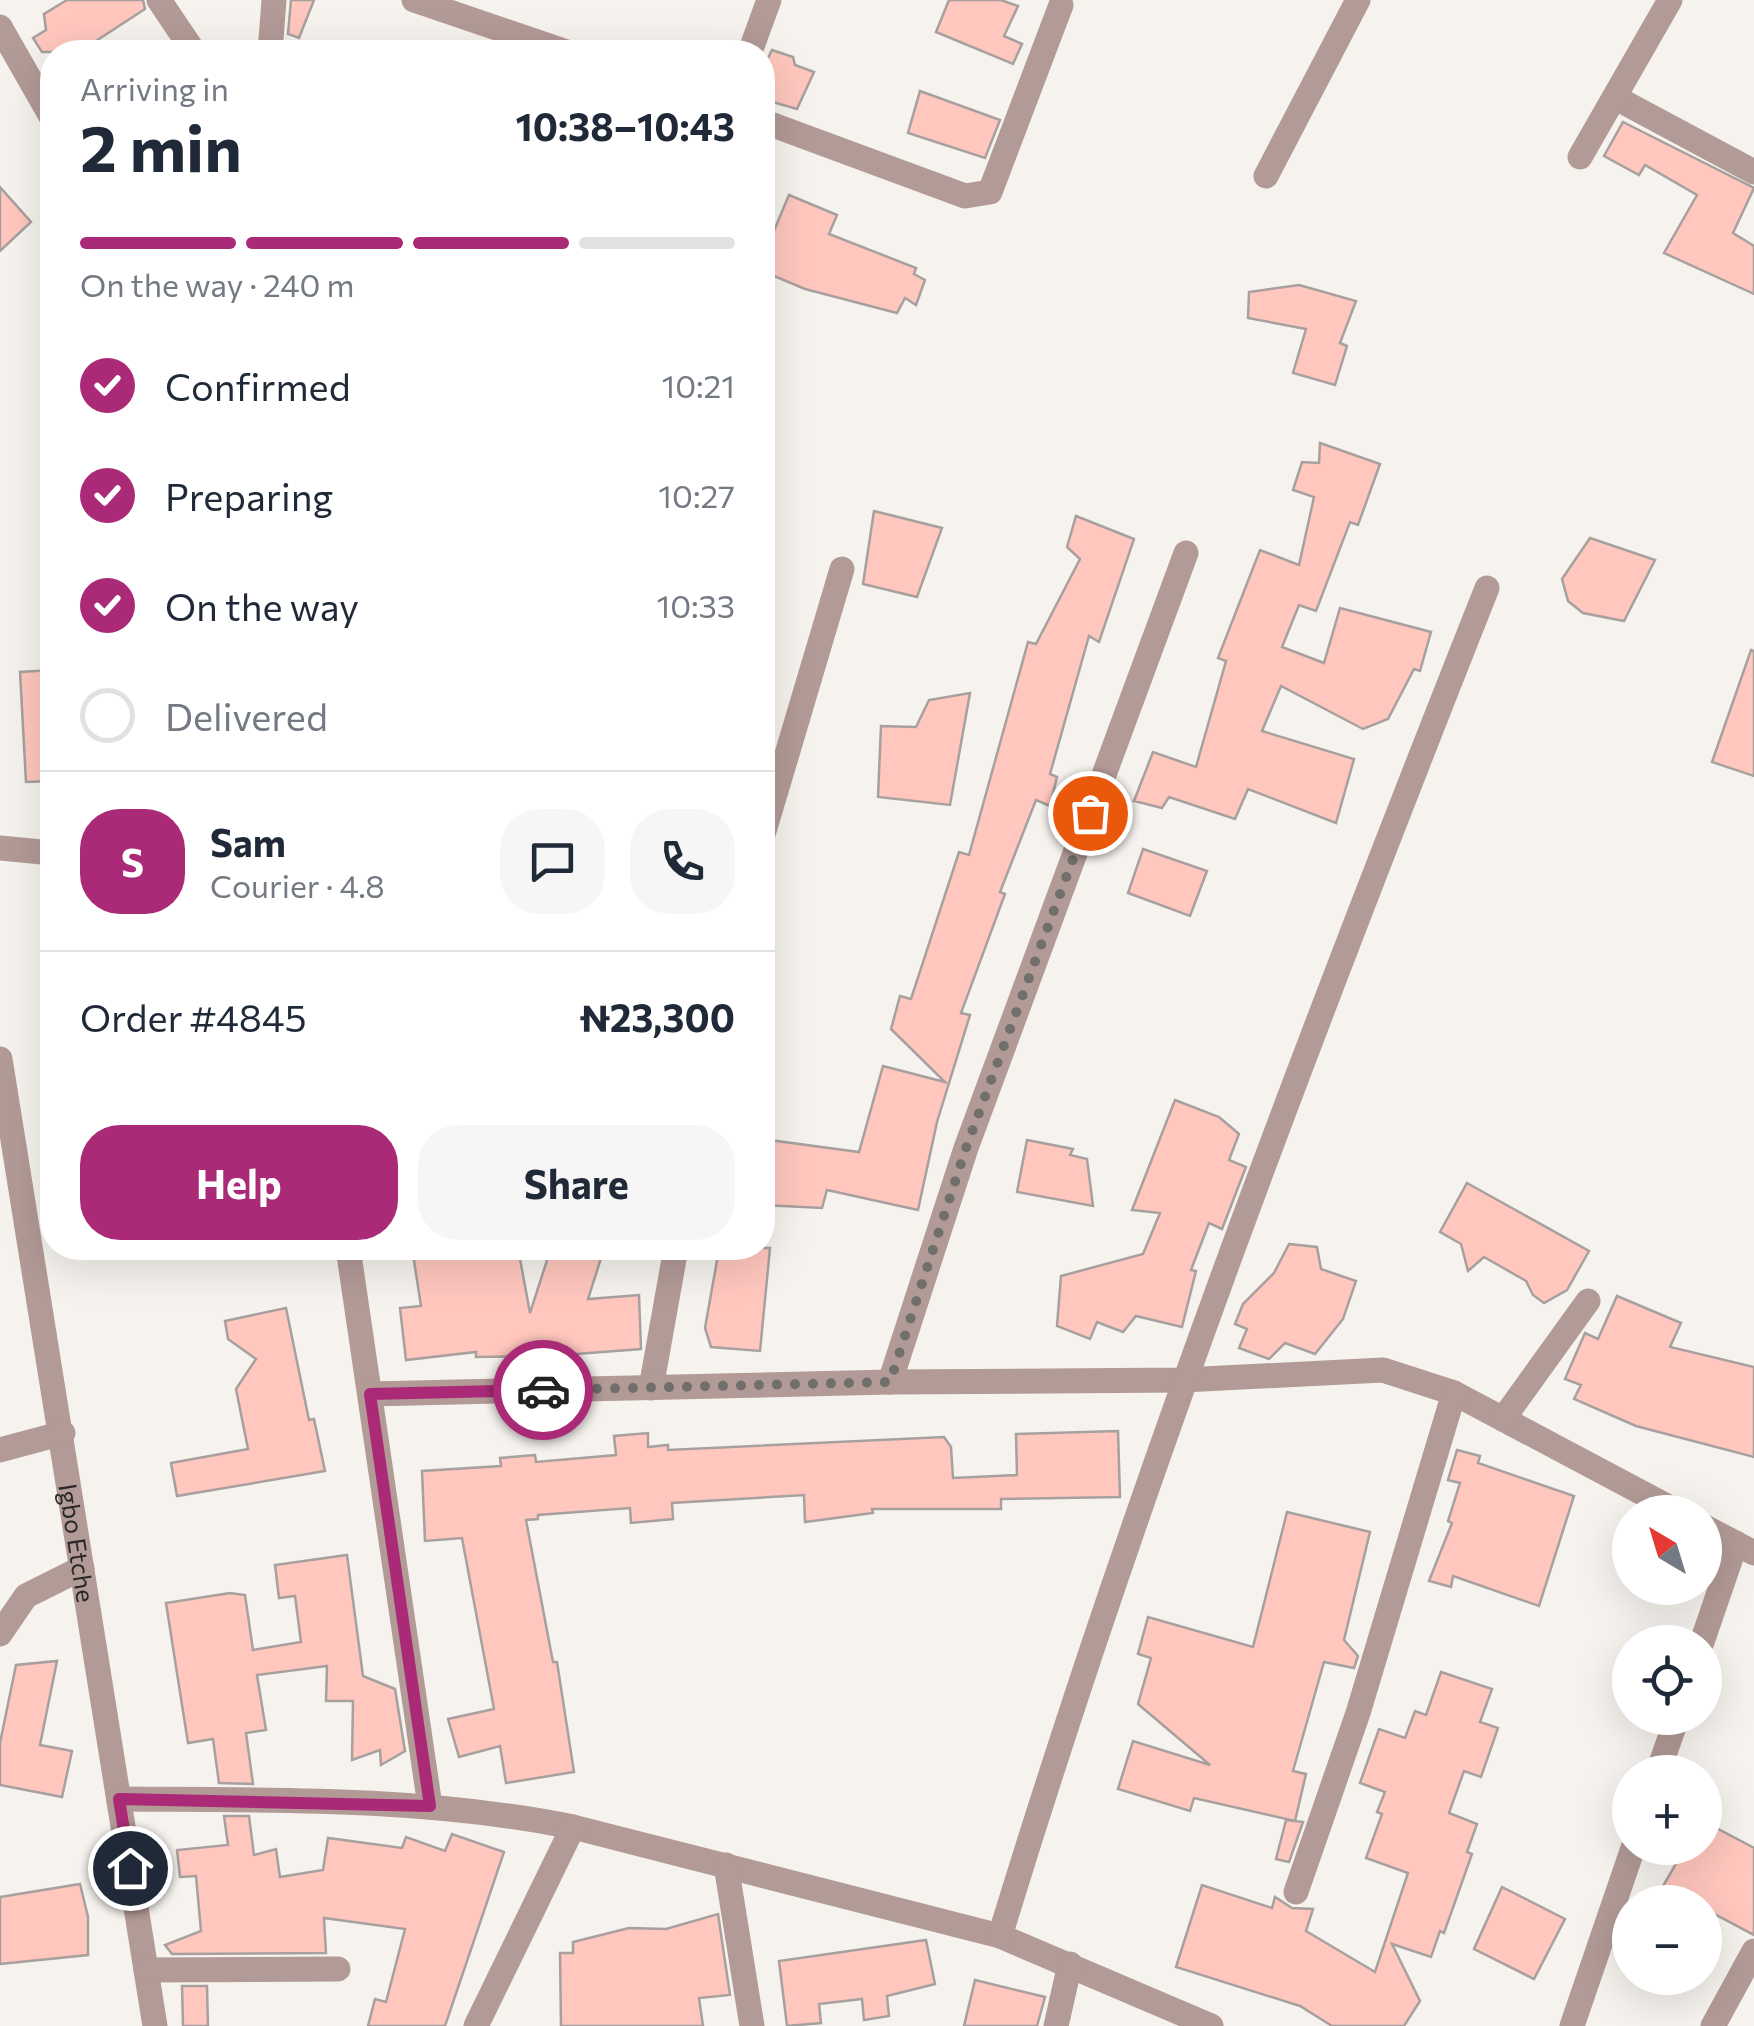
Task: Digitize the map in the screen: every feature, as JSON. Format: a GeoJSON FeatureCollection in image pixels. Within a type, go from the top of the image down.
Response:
{"type":"FeatureCollection","features":[{"type":"Feature","properties":{"kind":"street"},"geometry":{"type":"LineString","coordinates":[[160,0],[186,40]]}},
{"type":"Feature","properties":{"kind":"street"},"geometry":{"type":"LineString","coordinates":[[271,40],[274,0]]}},
{"type":"Feature","properties":{"kind":"street"},"geometry":{"type":"LineString","coordinates":[[414,0],[532,40]]}},
{"type":"Feature","properties":{"kind":"street"},"geometry":{"type":"LineString","coordinates":[[754,40],[769,0]]}},
{"type":"Feature","properties":{"kind":"street"},"geometry":{"type":"LineString","coordinates":[[1266,176],[1358,0]]}},
{"type":"Feature","properties":{"kind":"street"},"geometry":{"type":"LineString","coordinates":[[1580,157],[1670,0]]}},
{"type":"Feature","properties":{"kind":"street"},"geometry":{"type":"LineString","coordinates":[[775,126],[965,196],[990,192],[1062,6]]}},
{"type":"Feature","properties":{"kind":"street"},"geometry":{"type":"LineString","coordinates":[[0,27],[40,97]]}},
{"type":"Feature","properties":{"kind":"street"},"geometry":{"type":"LineString","coordinates":[[1616,98],[1754,172]]}},
{"type":"Feature","properties":{"kind":"street"},"geometry":{"type":"LineString","coordinates":[[890,1382],[966,1148],[1186,552]]}},
{"type":"Feature","properties":{"kind":"street"},"geometry":{"type":"LineString","coordinates":[[775,794],[842,569]]}},
{"type":"Feature","properties":{"kind":"street"},"geometry":{"type":"LineString","coordinates":[[1000,1936],[1064,1726],[1184,1380],[1296,1078],[1487,588]]}},
{"type":"Feature","properties":{"kind":"street"},"geometry":{"type":"LineString","coordinates":[[0,848],[40,852]]}},
{"type":"Feature","properties":{"kind":"street","name":"Igbo Etche"},"geometry":{"type":"LineString","coordinates":[[0,1058],[155,2026]]}},
{"type":"Feature","properties":{"kind":"street"},"geometry":{"type":"LineString","coordinates":[[350,1260],[430,1806]]}},
{"type":"Feature","properties":{"kind":"street"},"geometry":{"type":"LineString","coordinates":[[650,1388],[674,1260]]}},
{"type":"Feature","properties":{"kind":"street"},"geometry":{"type":"LineString","coordinates":[[1503,1420],[1588,1301]]}},
{"type":"Feature","properties":{"kind":"street"},"geometry":{"type":"LineString","coordinates":[[370,1394],[890,1382],[1184,1380],[1382,1370],[1454,1393],[1646,1495]]}},
{"type":"Feature","properties":{"kind":"street"},"geometry":{"type":"LineString","coordinates":[[1296,1892],[1358,1712],[1454,1393]]}},
{"type":"Feature","properties":{"kind":"street"},"geometry":{"type":"LineString","coordinates":[[0,1450],[63,1434]]}},
{"type":"Feature","properties":{"kind":"street"},"geometry":{"type":"LineString","coordinates":[[1710,1625],[1745,1548],[1722,1536]]}},
{"type":"Feature","properties":{"kind":"street"},"geometry":{"type":"LineString","coordinates":[[0,1634],[26,1596],[82,1568]]}},
{"type":"Feature","properties":{"kind":"street"},"geometry":{"type":"LineString","coordinates":[[119,1799],[430,1806],[506,1814],[573,1827],[1000,1936],[1211,2026]]}},
{"type":"Feature","properties":{"kind":"street"},"geometry":{"type":"LineString","coordinates":[[476,2026],[573,1827]]}},
{"type":"Feature","properties":{"kind":"street"},"geometry":{"type":"LineString","coordinates":[[726,1865],[752,2026]]}},
{"type":"Feature","properties":{"kind":"street"},"geometry":{"type":"LineString","coordinates":[[1572,2026],[1627,1865]]}},
{"type":"Feature","properties":{"kind":"street"},"geometry":{"type":"LineString","coordinates":[[1713,2026],[1754,1951]]}},
{"type":"Feature","properties":{"kind":"street"},"geometry":{"type":"LineString","coordinates":[[1056,2026],[1070,1964]]}},
{"type":"Feature","properties":{"kind":"street"},"geometry":{"type":"LineString","coordinates":[[146,1970],[338,1969]]}},
{"type":"Feature","properties":{"kind":"building"},"geometry":{"type":"Polygon","coordinates":[[[67,0],[143,0],[145,9],[97,40],[40,40],[40,49],[33,38],[46,30],[44,14],[67,0]]]}},
{"type":"Feature","properties":{"kind":"building"},"geometry":{"type":"Polygon","coordinates":[[[291,0],[314,0],[299,38],[288,34],[291,0]]]}},
{"type":"Feature","properties":{"kind":"building"},"geometry":{"type":"Polygon","coordinates":[[[949,0],[1001,0],[1018,6],[1004,36],[1022,44],[1013,64],[936,32],[949,0]]]}},
{"type":"Feature","properties":{"kind":"building"},"geometry":{"type":"Polygon","coordinates":[[[775,51],[793,57],[795,65],[814,72],[797,109],[775,103],[775,51]]]}},
{"type":"Feature","properties":{"kind":"building"},"geometry":{"type":"Polygon","coordinates":[[[920,91],[1000,120],[985,158],[908,133],[920,91]]]}},
{"type":"Feature","properties":{"kind":"building"},"geometry":{"type":"Polygon","coordinates":[[[1623,122],[1754,188],[1733,233],[1754,246],[1754,294],[1664,253],[1697,195],[1645,165],[1639,175],[1604,156],[1623,122]]]}},
{"type":"Feature","properties":{"kind":"building"},"geometry":{"type":"Polygon","coordinates":[[[0,187],[31,222],[0,251],[0,187]]]}},
{"type":"Feature","properties":{"kind":"building"},"geometry":{"type":"Polygon","coordinates":[[[789,195],[837,215],[829,234],[916,268],[914,274],[925,280],[916,305],[905,298],[897,313],[805,289],[775,276],[775,228],[789,195]]]}},
{"type":"Feature","properties":{"kind":"building"},"geometry":{"type":"Polygon","coordinates":[[[1299,285],[1356,301],[1340,343],[1347,346],[1335,385],[1293,373],[1306,329],[1248,318],[1249,292],[1299,285]]]}},
{"type":"Feature","properties":{"kind":"building"},"geometry":{"type":"Polygon","coordinates":[[[1320,443],[1380,464],[1358,525],[1350,522],[1316,611],[1299,605],[1282,647],[1324,663],[1340,608],[1431,632],[1420,671],[1414,669],[1388,719],[1363,729],[1281,686],[1262,731],[1354,759],[1336,823],[1248,789],[1235,819],[1169,797],[1162,808],[1134,801],[1153,752],[1196,767],[1226,661],[1218,658],[1260,550],[1299,565],[1314,497],[1293,490],[1302,462],[1319,463],[1320,443]]]}},
{"type":"Feature","properties":{"kind":"building"},"geometry":{"type":"Polygon","coordinates":[[[874,511],[942,528],[917,597],[863,584],[874,511]]]}},
{"type":"Feature","properties":{"kind":"building"},"geometry":{"type":"Polygon","coordinates":[[[1076,516],[1134,539],[1099,642],[1089,636],[1050,774],[1057,777],[1050,806],[1036,800],[1000,892],[1005,894],[961,1013],[970,1015],[937,1122],[918,1210],[827,1190],[822,1208],[775,1206],[775,1141],[859,1152],[883,1066],[945,1082],[891,1029],[900,996],[911,999],[959,852],[969,855],[1028,642],[1036,644],[1080,559],[1067,547],[1076,516]]]}},
{"type":"Feature","properties":{"kind":"building"},"geometry":{"type":"Polygon","coordinates":[[[1590,538],[1655,560],[1624,621],[1583,613],[1568,601],[1562,579],[1590,538]]]}},
{"type":"Feature","properties":{"kind":"building"},"geometry":{"type":"Polygon","coordinates":[[[1751,650],[1754,651],[1754,776],[1712,762],[1751,650]]]}},
{"type":"Feature","properties":{"kind":"building"},"geometry":{"type":"Polygon","coordinates":[[[40,671],[40,781],[26,782],[20,672],[40,671]]]}},
{"type":"Feature","properties":{"kind":"building"},"geometry":{"type":"Polygon","coordinates":[[[970,693],[950,805],[878,797],[881,726],[916,727],[929,700],[970,693]]]}},
{"type":"Feature","properties":{"kind":"building"},"geometry":{"type":"Polygon","coordinates":[[[1143,849],[1207,871],[1190,916],[1128,893],[1143,849]]]}},
{"type":"Feature","properties":{"kind":"building"},"geometry":{"type":"Polygon","coordinates":[[[1175,1100],[1219,1117],[1239,1134],[1229,1160],[1246,1167],[1222,1229],[1209,1223],[1191,1270],[1196,1271],[1182,1327],[1136,1316],[1123,1332],[1097,1322],[1090,1339],[1057,1326],[1061,1276],[1143,1254],[1160,1213],[1132,1210],[1175,1100]]]}},
{"type":"Feature","properties":{"kind":"building"},"geometry":{"type":"Polygon","coordinates":[[[1027,1140],[1073,1149],[1070,1155],[1087,1159],[1093,1206],[1017,1192],[1027,1140]]]}},
{"type":"Feature","properties":{"kind":"building"},"geometry":{"type":"Polygon","coordinates":[[[1467,1183],[1589,1251],[1567,1290],[1544,1303],[1533,1295],[1526,1281],[1484,1257],[1468,1271],[1461,1244],[1440,1232],[1467,1183]]]}},
{"type":"Feature","properties":{"kind":"building"},"geometry":{"type":"Polygon","coordinates":[[[1289,1244],[1317,1247],[1321,1269],[1356,1281],[1343,1319],[1315,1354],[1285,1343],[1269,1359],[1239,1348],[1247,1329],[1235,1324],[1243,1304],[1274,1273],[1289,1244]]]}},
{"type":"Feature","properties":{"kind":"building"},"geometry":{"type":"Polygon","coordinates":[[[414,1260],[520,1260],[530,1313],[547,1260],[600,1260],[588,1299],[639,1295],[641,1349],[550,1356],[476,1357],[476,1352],[406,1360],[400,1308],[421,1306],[414,1260]]]}},
{"type":"Feature","properties":{"kind":"building"},"geometry":{"type":"Polygon","coordinates":[[[717,1260],[769,1260],[760,1351],[711,1347],[705,1328],[717,1260]]]}},
{"type":"Feature","properties":{"kind":"building"},"geometry":{"type":"Polygon","coordinates":[[[1617,1296],[1681,1323],[1670,1347],[1754,1367],[1754,1457],[1636,1426],[1574,1399],[1581,1385],[1565,1379],[1585,1333],[1598,1339],[1617,1296]]]}},
{"type":"Feature","properties":{"kind":"building"},"geometry":{"type":"Polygon","coordinates":[[[286,1308],[309,1420],[314,1419],[325,1471],[177,1496],[171,1463],[248,1449],[236,1389],[256,1359],[228,1339],[225,1321],[286,1308]]]}},
{"type":"Feature","properties":{"kind":"building"},"geometry":{"type":"Polygon","coordinates":[[[1118,1431],[1120,1497],[1001,1499],[1001,1509],[872,1509],[873,1513],[805,1522],[804,1495],[672,1503],[673,1519],[631,1523],[630,1508],[538,1515],[538,1519],[526,1520],[553,1662],[557,1662],[574,1772],[506,1783],[500,1746],[459,1757],[448,1719],[494,1709],[462,1538],[425,1541],[422,1471],[501,1466],[500,1458],[535,1455],[536,1462],[616,1455],[614,1436],[648,1433],[648,1447],[668,1445],[668,1450],[944,1437],[951,1447],[953,1478],[1017,1475],[1016,1434],[1118,1431]]]}},
{"type":"Feature","properties":{"kind":"building"},"geometry":{"type":"Polygon","coordinates":[[[1457,1450],[1480,1456],[1478,1463],[1574,1496],[1539,1606],[1453,1576],[1451,1587],[1429,1581],[1452,1523],[1448,1521],[1460,1483],[1448,1480],[1457,1450]]]}},
{"type":"Feature","properties":{"kind":"building"},"geometry":{"type":"Polygon","coordinates":[[[1287,1512],[1370,1532],[1344,1640],[1358,1656],[1354,1668],[1324,1662],[1293,1771],[1306,1774],[1295,1821],[1194,1798],[1190,1811],[1118,1789],[1133,1741],[1210,1765],[1138,1704],[1151,1658],[1138,1654],[1148,1617],[1253,1647],[1287,1512]]]}},
{"type":"Feature","properties":{"kind":"building"},"geometry":{"type":"Polygon","coordinates":[[[347,1555],[363,1676],[395,1689],[405,1751],[381,1765],[380,1750],[352,1760],[353,1701],[326,1701],[327,1666],[257,1675],[266,1730],[246,1733],[253,1784],[219,1783],[213,1739],[188,1743],[166,1603],[230,1593],[245,1595],[253,1650],[301,1642],[295,1596],[279,1598],[275,1565],[347,1555]]]}},
{"type":"Feature","properties":{"kind":"building"},"geometry":{"type":"Polygon","coordinates":[[[57,1661],[40,1745],[72,1751],[62,1797],[0,1785],[0,1743],[16,1665],[57,1661]]]}},
{"type":"Feature","properties":{"kind":"building"},"geometry":{"type":"Polygon","coordinates":[[[1441,1672],[1492,1689],[1480,1722],[1498,1728],[1481,1777],[1464,1771],[1449,1813],[1477,1824],[1467,1852],[1472,1854],[1444,1933],[1440,1931],[1431,1957],[1392,1944],[1420,2001],[1404,2026],[1332,2026],[1300,2006],[1176,1967],[1202,1885],[1272,1908],[1275,1897],[1292,1908],[1313,1909],[1306,1931],[1375,1972],[1408,1873],[1366,1858],[1382,1814],[1377,1812],[1385,1792],[1360,1783],[1379,1729],[1405,1738],[1415,1711],[1426,1715],[1441,1672]]]}},
{"type":"Feature","properties":{"kind":"building"},"geometry":{"type":"Polygon","coordinates":[[[224,1816],[249,1816],[254,1855],[276,1849],[280,1877],[323,1870],[328,1838],[402,1848],[406,1837],[445,1851],[452,1834],[504,1852],[445,2026],[368,2026],[375,1999],[386,2002],[405,1929],[324,1918],[326,1953],[172,1954],[165,1945],[201,1931],[196,1876],[180,1877],[177,1850],[228,1845],[224,1816]]]}},
{"type":"Feature","properties":{"kind":"building"},"geometry":{"type":"Polygon","coordinates":[[[1286,1820],[1303,1822],[1289,1862],[1276,1859],[1286,1820]]]}},
{"type":"Feature","properties":{"kind":"building"},"geometry":{"type":"Polygon","coordinates":[[[1722,1831],[1754,1848],[1754,1935],[1722,1918],[1722,1885],[1664,1885],[1675,1865],[1722,1865],[1722,1831]]]}},
{"type":"Feature","properties":{"kind":"building"},"geometry":{"type":"Polygon","coordinates":[[[80,1884],[88,1917],[88,1955],[0,1964],[0,1897],[80,1884]]]}},
{"type":"Feature","properties":{"kind":"building"},"geometry":{"type":"Polygon","coordinates":[[[1502,1887],[1565,1919],[1534,1979],[1474,1949],[1502,1887]]]}},
{"type":"Feature","properties":{"kind":"building"},"geometry":{"type":"Polygon","coordinates":[[[718,1914],[730,1995],[699,1998],[703,2026],[561,2026],[560,1953],[573,1953],[573,1942],[629,1928],[666,1929],[718,1914]]]}},
{"type":"Feature","properties":{"kind":"building"},"geometry":{"type":"Polygon","coordinates":[[[926,1940],[935,1984],[887,1996],[889,2016],[864,2020],[862,1999],[819,2004],[821,2023],[787,2026],[779,1961],[926,1940]]]}},
{"type":"Feature","properties":{"kind":"building"},"geometry":{"type":"Polygon","coordinates":[[[975,1980],[1045,1997],[1037,2026],[964,2026],[975,1980]]]}},
{"type":"Feature","properties":{"kind":"building"},"geometry":{"type":"Polygon","coordinates":[[[182,1986],[207,1986],[208,2026],[183,2026],[182,1986]]]}},
{"type":"Feature","properties":{"kind":"way so far"},"geometry":{"type":"LineString","coordinates":[[543,1390],[890,1382],[966,1148],[1090,813]]}},
{"type":"Feature","properties":{"kind":"route"},"geometry":{"type":"LineString","coordinates":[[130,1868],[119,1799],[430,1806],[370,1394],[543,1390]]}}]}
